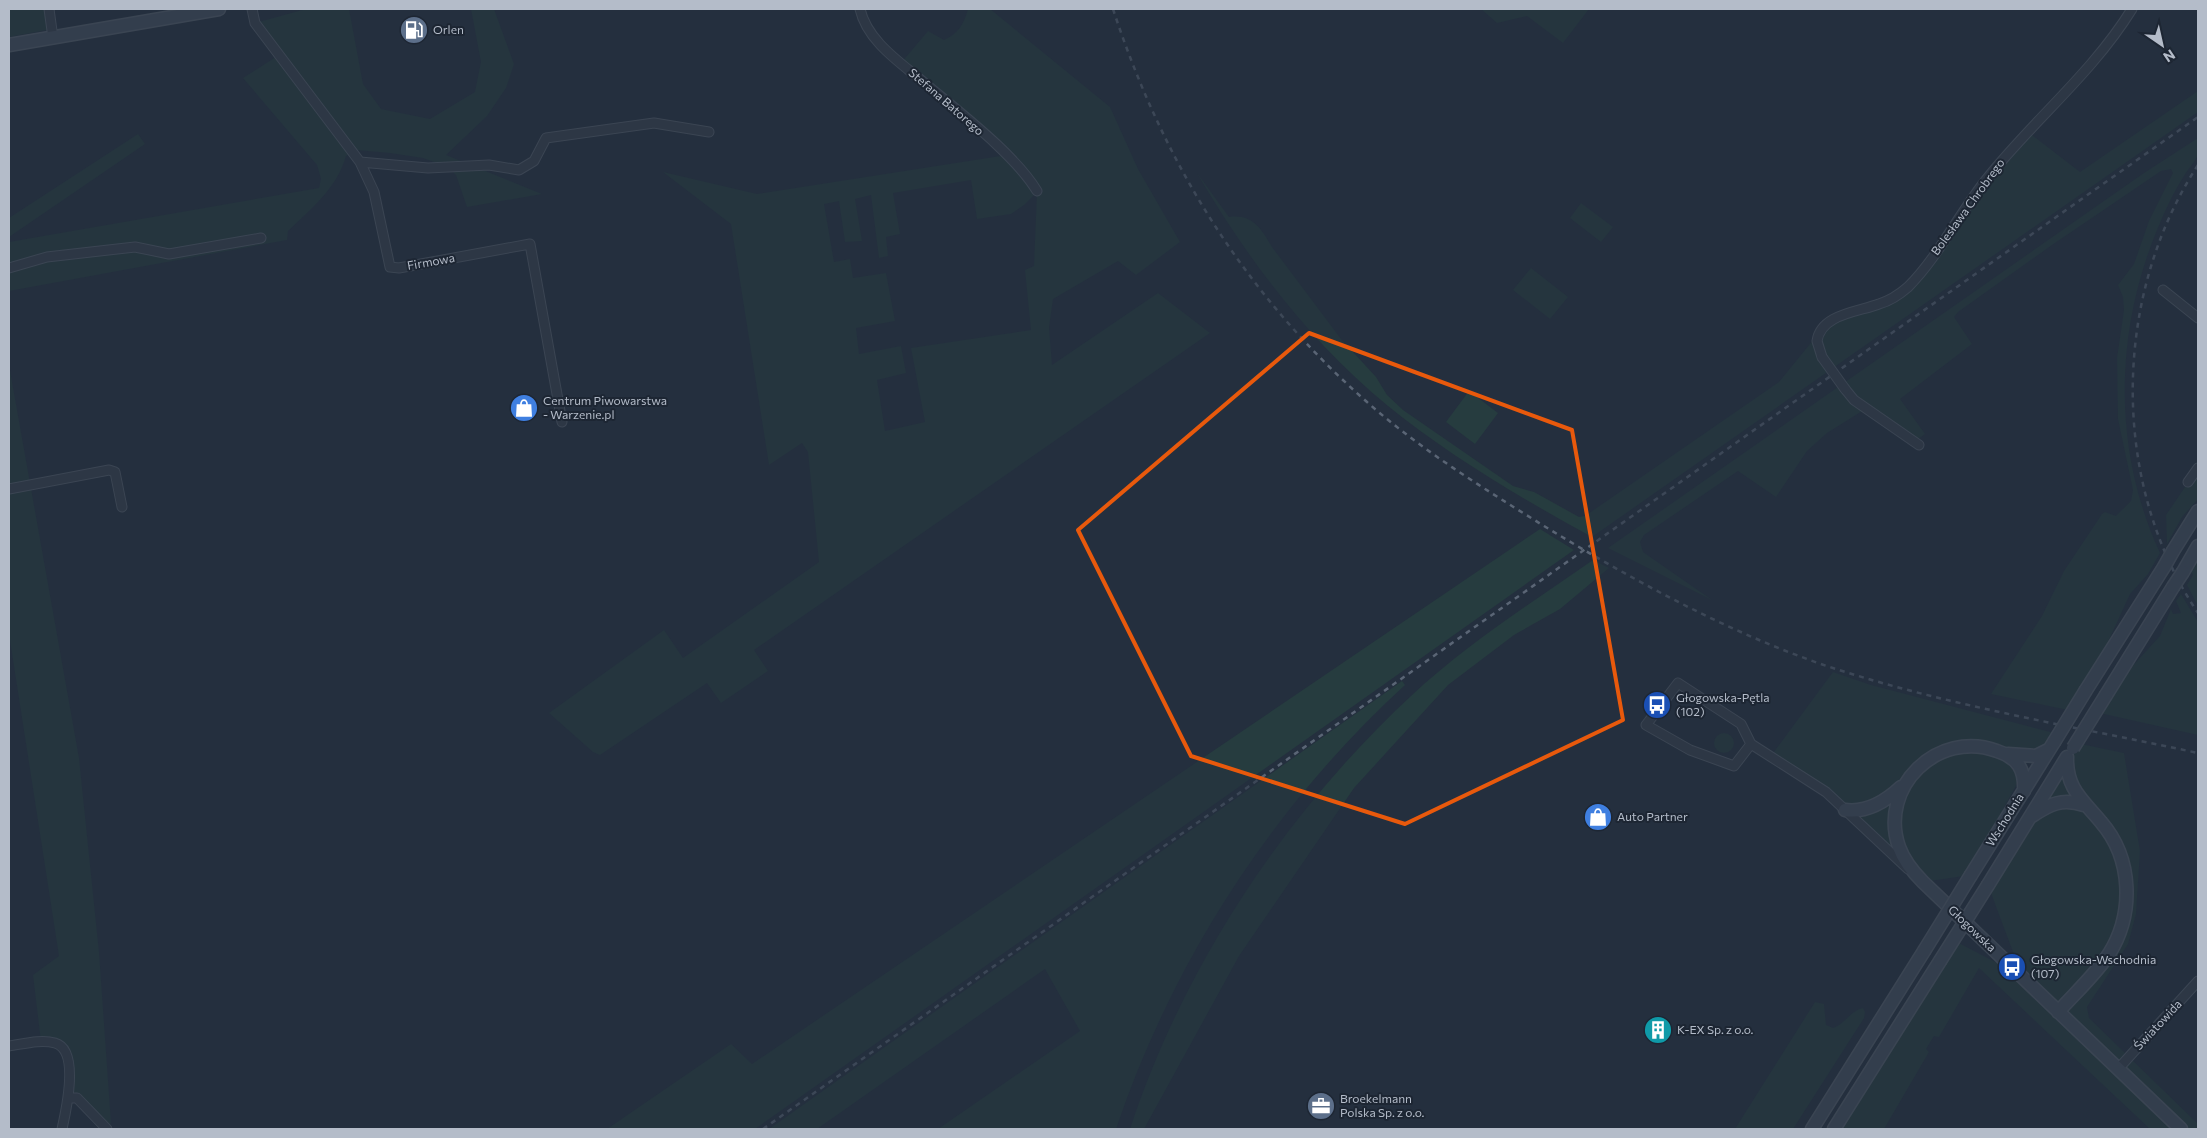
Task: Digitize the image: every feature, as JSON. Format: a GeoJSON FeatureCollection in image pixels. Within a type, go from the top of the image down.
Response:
{"type":"FeatureCollection","features":[{"type":"Feature","properties":{"kind":"street"},"geometry":{"type":"LineString","coordinates":[[49,9],[53,38]]}},
{"type":"Feature","properties":{"kind":"street"},"geometry":{"type":"LineString","coordinates":[[9,46],[219,9]]}},
{"type":"Feature","properties":{"kind":"street","name":"Firmowa"},"geometry":{"type":"LineString","coordinates":[[252,9],[255,24],[360,162],[374,192],[390,268],[399,268],[530,244],[562,422]]}},
{"type":"Feature","properties":{"kind":"street","name":"Stefana Batorego"},"geometry":{"type":"LineString","coordinates":[[860,9],[863,19],[880,44],[1007,155],[1030,178],[1037,191]]}},
{"type":"Feature","properties":{"kind":"street","name":"Bolesława Chrobrego"},"geometry":{"type":"LineString","coordinates":[[1919,445],[1854,400],[1845,390],[1822,357],[1817,342],[1823,328],[1843,315],[1888,300],[1913,281],[1988,176],[2110,43],[2132,9]]}},
{"type":"Feature","properties":{"kind":"street"},"geometry":{"type":"LineString","coordinates":[[360,162],[428,168],[489,165],[520,170],[534,161],[546,138],[654,123],[709,132]]}},
{"type":"Feature","properties":{"kind":"street"},"geometry":{"type":"LineString","coordinates":[[9,268],[47,257],[134,247],[169,254],[261,238]]}},
{"type":"Feature","properties":{"kind":"street"},"geometry":{"type":"LineString","coordinates":[[2163,290],[2198,318]]}},
{"type":"Feature","properties":{"kind":"street"},"geometry":{"type":"LineString","coordinates":[[2188,482],[2198,468]]}},
{"type":"Feature","properties":{"kind":"street"},"geometry":{"type":"LineString","coordinates":[[9,489],[109,470],[115,472],[122,507]]}},
{"type":"Feature","properties":{"kind":"street","name":"Wschodnia"},"geometry":{"type":"LineString","coordinates":[[1812,1129],[2198,511]]}},
{"type":"Feature","properties":{"kind":"street","name":"Wschodnia"},"geometry":{"type":"LineString","coordinates":[[1834,1129],[2198,546]]}},
{"type":"Feature","properties":{"kind":"street","name":"Głogowska"},"geometry":{"type":"LineString","coordinates":[[1751,744],[1734,766],[1690,750],[1646,725],[1678,683],[1741,724],[1751,744],[1813,782],[1845,810],[2181,1129]]}},
{"type":"Feature","properties":{"kind":"street"},"geometry":{"type":"LineString","coordinates":[[1845,810],[1856,810],[1874,806],[1904,785],[1921,765],[1935,754],[1951,748],[1981,746],[2007,754],[2039,756],[2052,745]]}},
{"type":"Feature","properties":{"kind":"street"},"geometry":{"type":"LineString","coordinates":[[2058,1012],[2109,954],[2122,923],[2127,897],[2126,877],[2117,847],[2102,823],[2084,805],[2070,781],[2070,753]]}},
{"type":"Feature","properties":{"kind":"street"},"geometry":{"type":"LineString","coordinates":[[2007,754],[2020,766],[2024,776],[2024,790]]}},
{"type":"Feature","properties":{"kind":"street"},"geometry":{"type":"LineString","coordinates":[[1904,785],[1896,807],[1896,832],[1904,858],[1923,882]]}},
{"type":"Feature","properties":{"kind":"street"},"geometry":{"type":"LineString","coordinates":[[2028,819],[2058,802],[2072,801],[2084,805]]}},
{"type":"Feature","properties":{"kind":"street","name":"Światowida"},"geometry":{"type":"LineString","coordinates":[[2118,1069],[2198,981]]}},
{"type":"Feature","properties":{"kind":"street"},"geometry":{"type":"LineString","coordinates":[[9,1046],[41,1042],[55,1043],[63,1047],[69,1059],[68,1098],[62,1129]]}},
{"type":"Feature","properties":{"kind":"street"},"geometry":{"type":"LineString","coordinates":[[68,1098],[77,1098],[106,1129]]}},
{"type":"Feature","properties":{"kind":"highlighted area"},"geometry":{"type":"Polygon","coordinates":[[[1309,333],[1572,430],[1623,720],[1405,824],[1191,756],[1078,530],[1309,333]]]}},
{"type":"Feature","properties":{"kind":"green space"},"geometry":{"type":"Polygon","coordinates":[[[9,9],[46,9],[47,30],[9,37],[9,9]]]}},
{"type":"Feature","properties":{"kind":"green space"},"geometry":{"type":"Polygon","coordinates":[[[306,9],[349,9],[363,84],[381,109],[430,119],[475,92],[481,62],[471,9],[494,9],[514,64],[506,88],[487,116],[446,155],[542,194],[467,207],[456,175],[448,167],[423,158],[356,150],[346,156],[342,168],[330,188],[288,231],[287,240],[9,291],[9,242],[319,188],[321,179],[317,165],[243,78],[279,55],[255,23],[306,9]]]}},
{"type":"Feature","properties":{"kind":"green space"},"geometry":{"type":"Polygon","coordinates":[[[968,9],[990,9],[1110,107],[1138,169],[1180,242],[1136,275],[1118,261],[1053,299],[1049,327],[1052,365],[1158,293],[1210,333],[754,650],[768,671],[721,703],[707,683],[600,755],[593,752],[549,713],[664,630],[683,658],[819,562],[808,452],[802,443],[769,465],[731,224],[663,172],[757,194],[1007,155],[901,63],[928,31],[944,40],[949,38],[957,32],[968,9]],[[971,180],[893,193],[900,234],[886,237],[888,256],[879,258],[871,195],[855,199],[862,241],[845,242],[839,201],[824,204],[834,262],[850,259],[853,278],[886,273],[895,321],[856,328],[859,354],[901,346],[906,373],[877,380],[885,431],[925,422],[911,348],[1031,330],[1025,270],[1034,266],[1037,192],[1024,205],[1011,214],[977,219],[971,180]]]}},
{"type":"Feature","properties":{"kind":"green space"},"geometry":{"type":"Polygon","coordinates":[[[1481,9],[1589,9],[1563,43],[1527,16],[1497,23],[1481,9]]]}},
{"type":"Feature","properties":{"kind":"green space"},"geometry":{"type":"Polygon","coordinates":[[[2198,91],[2198,112],[1592,537],[1513,492],[1462,460],[1412,425],[1359,381],[1306,327],[1282,298],[1237,237],[1197,173],[1229,217],[1250,220],[1260,228],[1272,247],[1341,339],[1376,377],[1387,395],[1403,410],[1513,486],[1534,492],[1579,517],[1585,516],[1779,382],[1823,328],[1906,288],[2028,132],[2080,172],[2198,91]]]}},
{"type":"Feature","properties":{"kind":"green space"},"geometry":{"type":"Polygon","coordinates":[[[138,134],[145,144],[9,237],[9,218],[138,134]]]}},
{"type":"Feature","properties":{"kind":"green space"},"geometry":{"type":"Polygon","coordinates":[[[2198,138],[2197,157],[2169,202],[2143,270],[2133,310],[2127,351],[2125,392],[2127,433],[2134,474],[2145,514],[2160,553],[2148,574],[2130,594],[2086,690],[2073,711],[1991,694],[2042,616],[2064,571],[2102,514],[2105,512],[2116,516],[2131,501],[2133,490],[2118,419],[2117,358],[2124,310],[2123,297],[2118,285],[2134,264],[2149,221],[2173,173],[2171,169],[2161,171],[1958,312],[1954,317],[1972,344],[1900,399],[1925,434],[1914,442],[1867,408],[1827,433],[1807,451],[1776,497],[1738,471],[1644,535],[1640,542],[1643,552],[1712,600],[1608,548],[2144,173],[2198,138]]]}},
{"type":"Feature","properties":{"kind":"green space"},"geometry":{"type":"Polygon","coordinates":[[[1581,203],[1613,227],[1601,242],[1570,218],[1581,203]]]}},
{"type":"Feature","properties":{"kind":"green space"},"geometry":{"type":"Polygon","coordinates":[[[1531,268],[1568,297],[1550,319],[1513,290],[1531,268]]]}},
{"type":"Feature","properties":{"kind":"green space"},"geometry":{"type":"Polygon","coordinates":[[[9,365],[79,758],[99,952],[111,1123],[103,1126],[77,1098],[68,1098],[63,1047],[41,1042],[33,975],[59,956],[9,634],[9,365]]]}},
{"type":"Feature","properties":{"kind":"green space"},"geometry":{"type":"Polygon","coordinates":[[[1469,391],[1498,413],[1475,444],[1446,422],[1469,391]]]}},
{"type":"Feature","properties":{"kind":"green space"},"geometry":{"type":"Polygon","coordinates":[[[2198,468],[2198,499],[2182,517],[2167,544],[2166,515],[2198,468]]]}},
{"type":"Feature","properties":{"kind":"green space"},"geometry":{"type":"Polygon","coordinates":[[[1540,529],[1574,550],[755,1129],[607,1129],[731,1044],[752,1064],[1540,529]]]}},
{"type":"Feature","properties":{"kind":"green space"},"geometry":{"type":"Polygon","coordinates":[[[2198,559],[2198,606],[2187,585],[2193,575],[2191,571],[2198,559]]]}},
{"type":"Feature","properties":{"kind":"green space"},"geometry":{"type":"Polygon","coordinates":[[[1593,560],[1609,568],[1560,609],[1514,635],[1448,685],[1354,788],[1239,956],[1144,1129],[1130,1129],[1152,1068],[1179,1009],[1209,951],[1281,841],[1322,790],[1365,741],[1432,677],[1500,625],[1593,560]]]}},
{"type":"Feature","properties":{"kind":"green space"},"geometry":{"type":"Polygon","coordinates":[[[2181,594],[2198,622],[2198,735],[2095,712],[2106,695],[2160,636],[2171,609],[2173,614],[2181,613],[2176,601],[2181,594]]]}},
{"type":"Feature","properties":{"kind":"green space"},"geometry":{"type":"Polygon","coordinates":[[[1833,672],[1871,685],[2058,734],[2054,742],[2016,762],[2018,782],[2003,809],[1999,827],[1971,875],[1923,882],[1845,810],[1771,756],[1833,672]]]}},
{"type":"Feature","properties":{"kind":"green space"},"geometry":{"type":"Polygon","coordinates":[[[1402,681],[1405,685],[1357,732],[1312,782],[1271,834],[1232,889],[1198,946],[1167,1005],[1139,1066],[1116,1129],[938,1129],[1080,1031],[1045,969],[817,1129],[769,1129],[1402,681]]]}},
{"type":"Feature","properties":{"kind":"green space"},"geometry":{"type":"Polygon","coordinates":[[[1724,733],[1731,736],[1734,743],[1731,750],[1724,753],[1717,750],[1714,743],[1717,736],[1724,733]]]}},
{"type":"Feature","properties":{"kind":"green space"},"geometry":{"type":"Polygon","coordinates":[[[2076,743],[2124,753],[2140,851],[2136,914],[2128,944],[2087,1007],[2089,1018],[2198,1124],[2198,1129],[2150,1129],[1979,968],[1939,1037],[1934,1036],[1926,1049],[1929,1052],[1884,1129],[1834,1129],[1953,940],[2022,976],[1988,885],[2076,743]]]}},
{"type":"Feature","properties":{"kind":"green space"},"geometry":{"type":"Polygon","coordinates":[[[1815,1002],[1824,1004],[1826,1025],[1833,1028],[1863,1008],[1865,1012],[1864,1018],[1793,1129],[1735,1129],[1815,1002]]]}},
{"type":"Feature","properties":{"kind":"railway"},"geometry":{"type":"LineString","coordinates":[[1113,9],[1133,65],[1157,120],[1183,172],[1213,223],[1246,271],[1283,317],[1323,361],[1388,420],[1453,468],[1544,526],[1644,584],[1712,619],[1782,650],[1864,678],[1959,703],[2198,753]]}},
{"type":"Feature","properties":{"kind":"railway"},"geometry":{"type":"LineString","coordinates":[[763,1129],[2198,117]]}},
{"type":"Feature","properties":{"kind":"railway"},"geometry":{"type":"LineString","coordinates":[[2198,165],[2170,217],[2149,272],[2137,330],[2133,389],[2137,449],[2149,507],[2169,562],[2198,613]]}},
{"type":"Feature","properties":{"kind":"place","name":"Orlen"},"geometry":{"type":"Point","coordinates":[414,30]}},
{"type":"Feature","properties":{"kind":"place","name":"Centrum Piwowarstwa - Warzenie.pl"},"geometry":{"type":"Point","coordinates":[524,408]}},
{"type":"Feature","properties":{"kind":"place","name":"Głogowska-Pętla (102)"},"geometry":{"type":"Point","coordinates":[1657,705]}},
{"type":"Feature","properties":{"kind":"place","name":"Auto Partner"},"geometry":{"type":"Point","coordinates":[1598,817]}},
{"type":"Feature","properties":{"kind":"place","name":"Głogowska-Wschodnia (107)"},"geometry":{"type":"Point","coordinates":[2012,967]}},
{"type":"Feature","properties":{"kind":"place","name":"K-EX Sp. z o.o."},"geometry":{"type":"Point","coordinates":[1658,1030]}},
{"type":"Feature","properties":{"kind":"place","name":"Broekelmann Polska Sp. z o.o."},"geometry":{"type":"Point","coordinates":[1321,1106]}}]}
